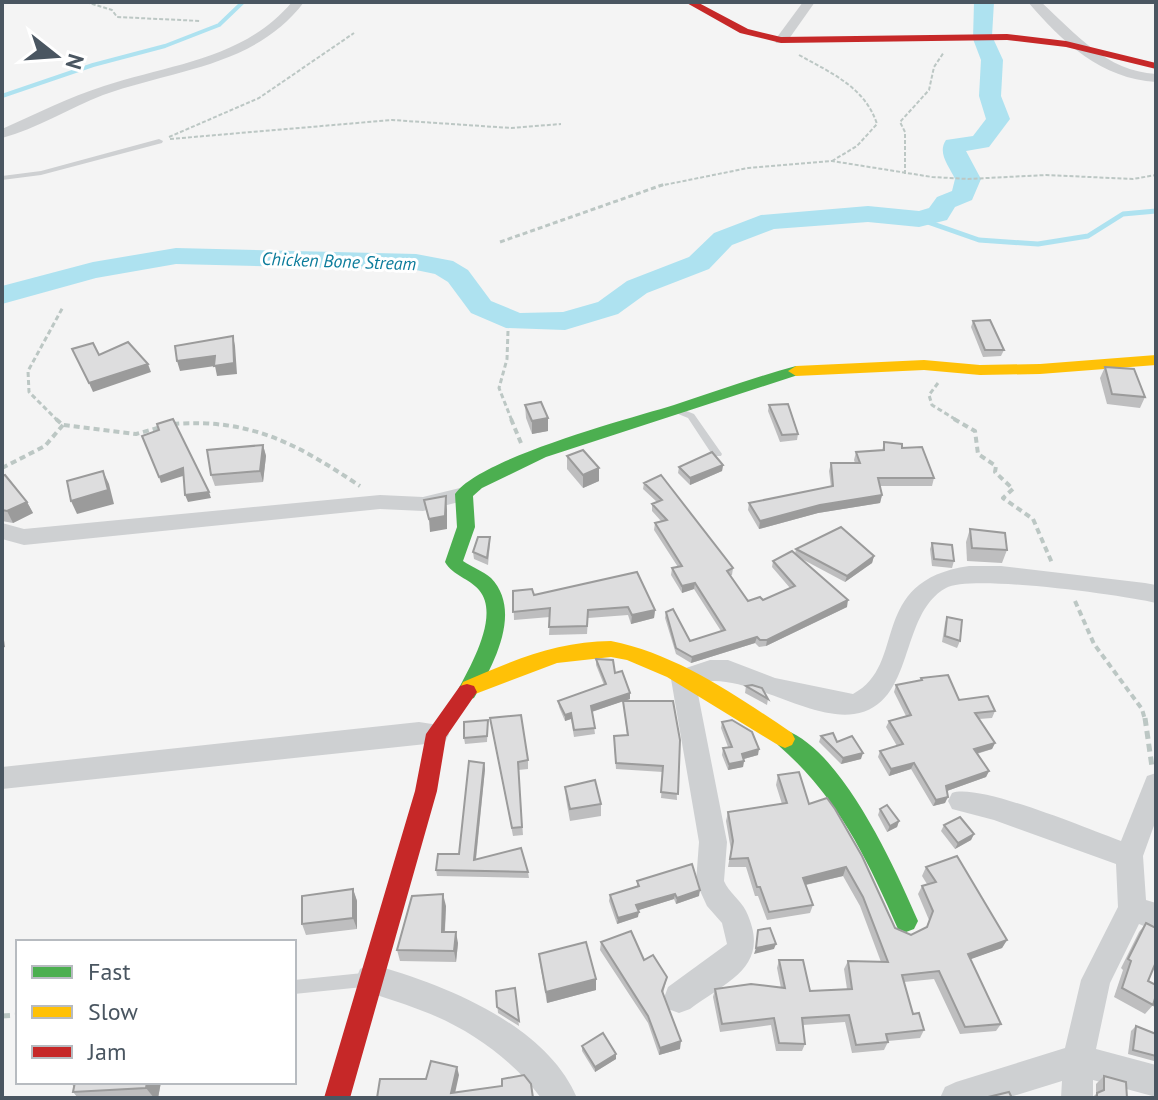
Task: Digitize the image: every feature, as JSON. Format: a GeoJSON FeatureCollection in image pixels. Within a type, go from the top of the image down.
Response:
{"type":"FeatureCollection","features":[{"type":"Feature","properties":{"kind":"street"},"geometry":{"type":"LineString","coordinates":[[2,134],[97,93],[246,46],[276,28],[298,2]]}},
{"type":"Feature","properties":{"kind":"street"},"geometry":{"type":"LineString","coordinates":[[690,2],[744,31],[775,39],[1007,37],[1082,48],[1156,66]]}},
{"type":"Feature","properties":{"kind":"street"},"geometry":{"type":"LineString","coordinates":[[775,39],[809,2]]}},
{"type":"Feature","properties":{"kind":"street"},"geometry":{"type":"LineString","coordinates":[[1034,2],[1082,48],[1121,75],[1156,78]]}},
{"type":"Feature","properties":{"kind":"street"},"geometry":{"type":"LineString","coordinates":[[2,531],[24,537],[380,502],[423,504],[464,494],[476,484],[525,461],[669,409],[801,369],[1035,368],[1156,360]]}},
{"type":"Feature","properties":{"kind":"street"},"geometry":{"type":"LineString","coordinates":[[337,1098],[426,791],[436,734],[470,688],[496,624],[496,604],[492,591],[483,581],[458,568],[454,562],[466,527],[464,494]]}},
{"type":"Feature","properties":{"kind":"street"},"geometry":{"type":"LineString","coordinates":[[683,679],[706,669],[732,668],[771,686],[847,705],[861,703],[874,696],[884,679],[909,611],[921,593],[938,581],[981,574],[1125,587],[1156,594]]}},
{"type":"Feature","properties":{"kind":"street"},"geometry":{"type":"LineString","coordinates":[[470,688],[524,667],[584,651],[611,649],[644,659],[683,679],[797,747],[822,771],[885,868],[906,921]]}},
{"type":"Feature","properties":{"kind":"street"},"geometry":{"type":"LineString","coordinates":[[679,998],[738,956],[742,944],[735,919],[717,897],[710,882],[713,842],[683,679]]}},
{"type":"Feature","properties":{"kind":"street"},"geometry":{"type":"LineString","coordinates":[[2,778],[419,733],[436,734]]}},
{"type":"Feature","properties":{"kind":"street"},"geometry":{"type":"LineString","coordinates":[[1077,1098],[1078,1060],[1096,980],[1144,913],[1129,856],[1156,784]]}},
{"type":"Feature","properties":{"kind":"street"},"geometry":{"type":"LineString","coordinates":[[961,801],[994,808],[1129,856]]}},
{"type":"Feature","properties":{"kind":"street"},"geometry":{"type":"LineString","coordinates":[[371,979],[433,997],[464,1012],[530,1060],[561,1098]]}},
{"type":"Feature","properties":{"kind":"street"},"geometry":{"type":"LineString","coordinates":[[956,1098],[1078,1060],[1156,1081]]}},
{"type":"Feature","properties":{"kind":"lane"},"geometry":{"type":"LineString","coordinates":[[2,178],[41,173],[159,141]]}},
{"type":"Feature","properties":{"kind":"lane"},"geometry":{"type":"LineString","coordinates":[[669,409],[678,409],[691,416],[717,454]]}},
{"type":"Feature","properties":{"kind":"lane"},"geometry":{"type":"LineString","coordinates":[[296,987],[371,979]]}},
{"type":"Feature","properties":{"kind":"path"},"geometry":{"type":"LineString","coordinates":[[86,2],[112,10],[117,17],[201,21]]}},
{"type":"Feature","properties":{"kind":"path"},"geometry":{"type":"LineString","coordinates":[[159,141],[259,98],[354,33]]}},
{"type":"Feature","properties":{"kind":"path"},"geometry":{"type":"LineString","coordinates":[[905,174],[905,132],[900,122],[929,90],[934,67],[955,37]]}},
{"type":"Feature","properties":{"kind":"path"},"geometry":{"type":"LineString","coordinates":[[775,39],[852,86],[876,117],[877,124],[869,136],[832,161]]}},
{"type":"Feature","properties":{"kind":"path"},"geometry":{"type":"LineString","coordinates":[[159,141],[392,120],[511,128],[561,124]]}},
{"type":"Feature","properties":{"kind":"path"},"geometry":{"type":"LineString","coordinates":[[500,242],[675,180],[748,168],[832,161],[905,174],[968,179],[1156,175]]}},
{"type":"Feature","properties":{"kind":"path"},"geometry":{"type":"LineString","coordinates":[[1145,177],[1156,169]]}},
{"type":"Feature","properties":{"kind":"path"},"geometry":{"type":"LineString","coordinates":[[63,307],[26,380],[29,392],[63,425],[136,434],[177,423],[234,422],[279,436],[336,470],[380,502]]}},
{"type":"Feature","properties":{"kind":"path"},"geometry":{"type":"LineString","coordinates":[[508,331],[500,398],[518,433],[525,461]]}},
{"type":"Feature","properties":{"kind":"path"},"geometry":{"type":"LineString","coordinates":[[938,367],[941,378],[929,395],[932,405],[975,431],[978,454],[996,466],[995,472],[1013,489],[1003,498],[1027,510],[1042,534],[1049,558],[1094,644],[1142,709],[1149,732],[1151,765],[1156,772]]}},
{"type":"Feature","properties":{"kind":"path"},"geometry":{"type":"LineString","coordinates":[[2,468],[38,451],[58,436],[63,425]]}},
{"type":"Feature","properties":{"kind":"building"},"geometry":{"type":"Polygon","coordinates":[[[990,320],[1004,350],[985,350],[973,321],[990,320]]]}},
{"type":"Feature","properties":{"kind":"building"},"geometry":{"type":"Polygon","coordinates":[[[233,336],[234,363],[214,366],[215,356],[177,361],[175,346],[233,336]]]}},
{"type":"Feature","properties":{"kind":"building"},"geometry":{"type":"Polygon","coordinates":[[[128,342],[148,364],[89,383],[72,349],[93,343],[99,355],[128,342]]]}},
{"type":"Feature","properties":{"kind":"building"},"geometry":{"type":"Polygon","coordinates":[[[1105,367],[1134,369],[1145,397],[1112,394],[1105,367]]]}},
{"type":"Feature","properties":{"kind":"building"},"geometry":{"type":"Polygon","coordinates":[[[541,402],[548,418],[532,421],[525,405],[541,402]]]}},
{"type":"Feature","properties":{"kind":"building"},"geometry":{"type":"Polygon","coordinates":[[[788,404],[798,434],[782,435],[769,405],[788,404]]]}},
{"type":"Feature","properties":{"kind":"building"},"geometry":{"type":"Polygon","coordinates":[[[173,419],[209,492],[185,495],[183,468],[159,477],[142,436],[159,430],[157,424],[173,419]]]}},
{"type":"Feature","properties":{"kind":"building"},"geometry":{"type":"Polygon","coordinates":[[[884,442],[902,444],[902,448],[922,447],[934,478],[878,478],[882,495],[820,505],[760,521],[749,503],[833,486],[831,463],[860,463],[856,452],[884,450],[884,442]]]}},
{"type":"Feature","properties":{"kind":"building"},"geometry":{"type":"Polygon","coordinates":[[[263,445],[260,471],[211,475],[207,450],[263,445]]]}},
{"type":"Feature","properties":{"kind":"building"},"geometry":{"type":"Polygon","coordinates":[[[583,450],[599,468],[583,475],[567,456],[583,450]]]}},
{"type":"Feature","properties":{"kind":"building"},"geometry":{"type":"Polygon","coordinates":[[[712,452],[723,465],[690,478],[679,467],[712,452]]]}},
{"type":"Feature","properties":{"kind":"building"},"geometry":{"type":"Polygon","coordinates":[[[103,471],[108,490],[71,501],[67,481],[103,471]]]}},
{"type":"Feature","properties":{"kind":"building"},"geometry":{"type":"Polygon","coordinates":[[[5,475],[27,502],[7,511],[2,510],[2,476],[5,475]]]}},
{"type":"Feature","properties":{"kind":"building"},"geometry":{"type":"Polygon","coordinates":[[[661,475],[733,568],[727,571],[748,601],[760,597],[763,600],[795,586],[773,561],[792,551],[848,600],[767,640],[757,637],[692,657],[676,648],[666,612],[673,609],[690,641],[725,630],[695,583],[682,586],[672,568],[682,566],[655,523],[667,520],[652,504],[662,500],[644,483],[661,475]]]}},
{"type":"Feature","properties":{"kind":"building"},"geometry":{"type":"Polygon","coordinates":[[[446,496],[445,516],[429,519],[424,500],[446,496]]]}},
{"type":"Feature","properties":{"kind":"building"},"geometry":{"type":"Polygon","coordinates":[[[841,527],[874,556],[847,576],[796,549],[841,527]]]}},
{"type":"Feature","properties":{"kind":"building"},"geometry":{"type":"Polygon","coordinates":[[[970,529],[1005,533],[1007,550],[972,548],[970,529]]]}},
{"type":"Feature","properties":{"kind":"building"},"geometry":{"type":"Polygon","coordinates":[[[478,537],[490,537],[487,558],[473,552],[478,537]]]}},
{"type":"Feature","properties":{"kind":"building"},"geometry":{"type":"Polygon","coordinates":[[[932,543],[952,545],[954,561],[934,559],[932,543]]]}},
{"type":"Feature","properties":{"kind":"building"},"geometry":{"type":"Polygon","coordinates":[[[637,572],[655,610],[632,615],[628,607],[588,610],[587,626],[549,627],[550,608],[513,612],[513,591],[532,589],[534,595],[637,572]]]}},
{"type":"Feature","properties":{"kind":"building"},"geometry":{"type":"Polygon","coordinates":[[[947,617],[962,620],[960,641],[945,636],[947,617]]]}},
{"type":"Feature","properties":{"kind":"building"},"geometry":{"type":"Polygon","coordinates":[[[596,659],[613,660],[615,673],[622,671],[630,693],[591,706],[595,728],[574,730],[571,713],[565,715],[558,701],[606,684],[596,659]]]}},
{"type":"Feature","properties":{"kind":"building"},"geometry":{"type":"Polygon","coordinates":[[[948,675],[959,700],[988,696],[995,711],[975,713],[995,743],[974,749],[989,771],[946,786],[948,797],[936,800],[914,763],[891,769],[880,751],[903,744],[889,721],[911,715],[896,685],[948,675]]]}},
{"type":"Feature","properties":{"kind":"building"},"geometry":{"type":"Polygon","coordinates":[[[746,686],[762,688],[768,699],[746,686]]]}},
{"type":"Feature","properties":{"kind":"building"},"geometry":{"type":"Polygon","coordinates":[[[623,701],[673,701],[680,740],[678,794],[661,792],[663,766],[616,763],[614,736],[628,735],[623,701]]]}},
{"type":"Feature","properties":{"kind":"building"},"geometry":{"type":"Polygon","coordinates":[[[521,715],[528,760],[518,762],[522,827],[512,828],[490,718],[521,715]]]}},
{"type":"Feature","properties":{"kind":"building"},"geometry":{"type":"Polygon","coordinates":[[[488,720],[487,736],[464,738],[464,722],[488,720]]]}},
{"type":"Feature","properties":{"kind":"building"},"geometry":{"type":"Polygon","coordinates":[[[732,720],[752,732],[759,749],[742,754],[744,761],[729,764],[723,748],[732,747],[722,722],[732,720]]]}},
{"type":"Feature","properties":{"kind":"building"},"geometry":{"type":"Polygon","coordinates":[[[833,733],[837,742],[852,736],[863,753],[843,758],[821,736],[833,733]]]}},
{"type":"Feature","properties":{"kind":"building"},"geometry":{"type":"Polygon","coordinates":[[[469,761],[484,763],[474,860],[521,848],[528,872],[436,870],[438,854],[459,854],[469,761]]]}},
{"type":"Feature","properties":{"kind":"building"},"geometry":{"type":"Polygon","coordinates":[[[799,772],[809,804],[827,798],[835,809],[862,856],[895,928],[911,935],[927,927],[933,911],[922,886],[936,882],[926,867],[957,856],[1007,940],[968,954],[1001,1024],[965,1027],[939,971],[902,975],[913,1014],[919,1013],[924,1030],[886,1034],[888,1042],[856,1045],[849,1015],[802,1018],[805,1044],[779,1043],[774,1018],[722,1024],[715,989],[751,984],[785,988],[779,960],[803,960],[810,991],[852,989],[848,961],[888,962],[863,897],[846,867],[803,878],[813,905],[769,912],[748,858],[730,859],[733,841],[728,812],[787,803],[778,775],[799,772]]]}},
{"type":"Feature","properties":{"kind":"building"},"geometry":{"type":"Polygon","coordinates":[[[595,780],[601,804],[570,809],[565,787],[595,780]]]}},
{"type":"Feature","properties":{"kind":"building"},"geometry":{"type":"Polygon","coordinates":[[[887,805],[899,821],[890,826],[880,809],[887,805]]]}},
{"type":"Feature","properties":{"kind":"building"},"geometry":{"type":"Polygon","coordinates":[[[960,817],[974,834],[958,843],[944,825],[960,817]]]}},
{"type":"Feature","properties":{"kind":"building"},"geometry":{"type":"Polygon","coordinates":[[[692,864],[700,890],[677,898],[675,894],[636,905],[639,912],[618,918],[610,895],[639,886],[637,881],[692,864]]]}},
{"type":"Feature","properties":{"kind":"building"},"geometry":{"type":"Polygon","coordinates":[[[353,889],[353,918],[302,924],[302,896],[353,889]]]}},
{"type":"Feature","properties":{"kind":"building"},"geometry":{"type":"Polygon","coordinates":[[[443,894],[442,932],[456,932],[454,951],[397,950],[412,896],[443,894]]]}},
{"type":"Feature","properties":{"kind":"building"},"geometry":{"type":"Polygon","coordinates":[[[1146,923],[1156,928],[1156,962],[1148,981],[1156,985],[1153,1005],[1122,988],[1131,961],[1128,959],[1146,923]]]}},
{"type":"Feature","properties":{"kind":"building"},"geometry":{"type":"Polygon","coordinates":[[[770,928],[776,944],[756,948],[758,930],[770,928]]]}},
{"type":"Feature","properties":{"kind":"building"},"geometry":{"type":"Polygon","coordinates":[[[631,931],[644,960],[653,955],[667,977],[662,991],[681,1041],[660,1048],[648,1016],[601,942],[631,931]]]}},
{"type":"Feature","properties":{"kind":"building"},"geometry":{"type":"Polygon","coordinates":[[[586,942],[596,979],[546,992],[539,954],[586,942]]]}},
{"type":"Feature","properties":{"kind":"building"},"geometry":{"type":"Polygon","coordinates":[[[515,988],[519,1021],[497,1007],[496,991],[515,988]]]}},
{"type":"Feature","properties":{"kind":"building"},"geometry":{"type":"Polygon","coordinates":[[[1136,1026],[1156,1034],[1156,1056],[1133,1050],[1136,1026]]]}},
{"type":"Feature","properties":{"kind":"building"},"geometry":{"type":"Polygon","coordinates":[[[603,1033],[616,1054],[595,1067],[582,1046],[603,1033]]]}},
{"type":"Feature","properties":{"kind":"building"},"geometry":{"type":"Polygon","coordinates":[[[431,1061],[457,1067],[451,1093],[502,1086],[502,1079],[524,1075],[531,1084],[533,1098],[377,1098],[380,1079],[426,1079],[431,1061]]]}},
{"type":"Feature","properties":{"kind":"building"},"geometry":{"type":"Polygon","coordinates":[[[1104,1076],[1126,1082],[1127,1098],[1097,1098],[1097,1093],[1104,1090],[1104,1076]]]}},
{"type":"Feature","properties":{"kind":"building"},"geometry":{"type":"Polygon","coordinates":[[[75,1084],[147,1084],[146,1088],[73,1092],[75,1084]]]}},
{"type":"Feature","properties":{"kind":"building"},"geometry":{"type":"Polygon","coordinates":[[[1009,1092],[1012,1098],[984,1098],[1009,1092]]]}},
{"type":"Feature","properties":{"kind":"waterway"},"geometry":{"type":"LineString","coordinates":[[2,96],[93,65],[165,46],[219,25],[243,2]]}},
{"type":"Feature","properties":{"kind":"waterway"},"geometry":{"type":"LineString","coordinates":[[983,34],[984,2]]}},
{"type":"Feature","properties":{"kind":"waterway","name":"Chicken Bone Stream"},"geometry":{"type":"LineString","coordinates":[[2,295],[93,270],[176,256],[416,262],[443,267],[458,276],[481,307],[516,322],[565,321],[608,308],[637,287],[699,263],[723,239],[770,221],[868,214],[919,219],[938,214],[946,202],[963,195],[968,179],[954,152],[955,145],[981,142],[998,119],[990,96],[992,60],[983,39]]}},
{"type":"Feature","properties":{"kind":"waterway"},"geometry":{"type":"LineString","coordinates":[[919,219],[979,240],[1038,244],[1088,236],[1123,214],[1156,211]]}},
{"type":"Feature","properties":{"kind":"traffic: fast"},"geometry":{"type":"LineString","coordinates":[[467,692],[487,653],[495,621],[495,606],[492,593],[484,583],[454,562],[466,527],[464,494],[476,484],[540,453],[796,371]]}},
{"type":"Feature","properties":{"kind":"traffic: fast"},"geometry":{"type":"LineString","coordinates":[[785,739],[826,777],[858,821],[906,921]]}},
{"type":"Feature","properties":{"kind":"traffic: slow"},"geometry":{"type":"LineString","coordinates":[[796,371],[924,365],[980,370],[1040,369],[1156,360]]}},
{"type":"Feature","properties":{"kind":"traffic: slow"},"geometry":{"type":"LineString","coordinates":[[470,688],[557,655],[611,649],[650,660],[674,672],[785,739]]}},
{"type":"Feature","properties":{"kind":"traffic: jam"},"geometry":{"type":"LineString","coordinates":[[690,2],[744,31],[781,40],[1007,37],[1066,44],[1156,66]]}},
{"type":"Feature","properties":{"kind":"traffic: jam"},"geometry":{"type":"LineString","coordinates":[[337,1098],[426,791],[436,734],[467,692]]}}]}
